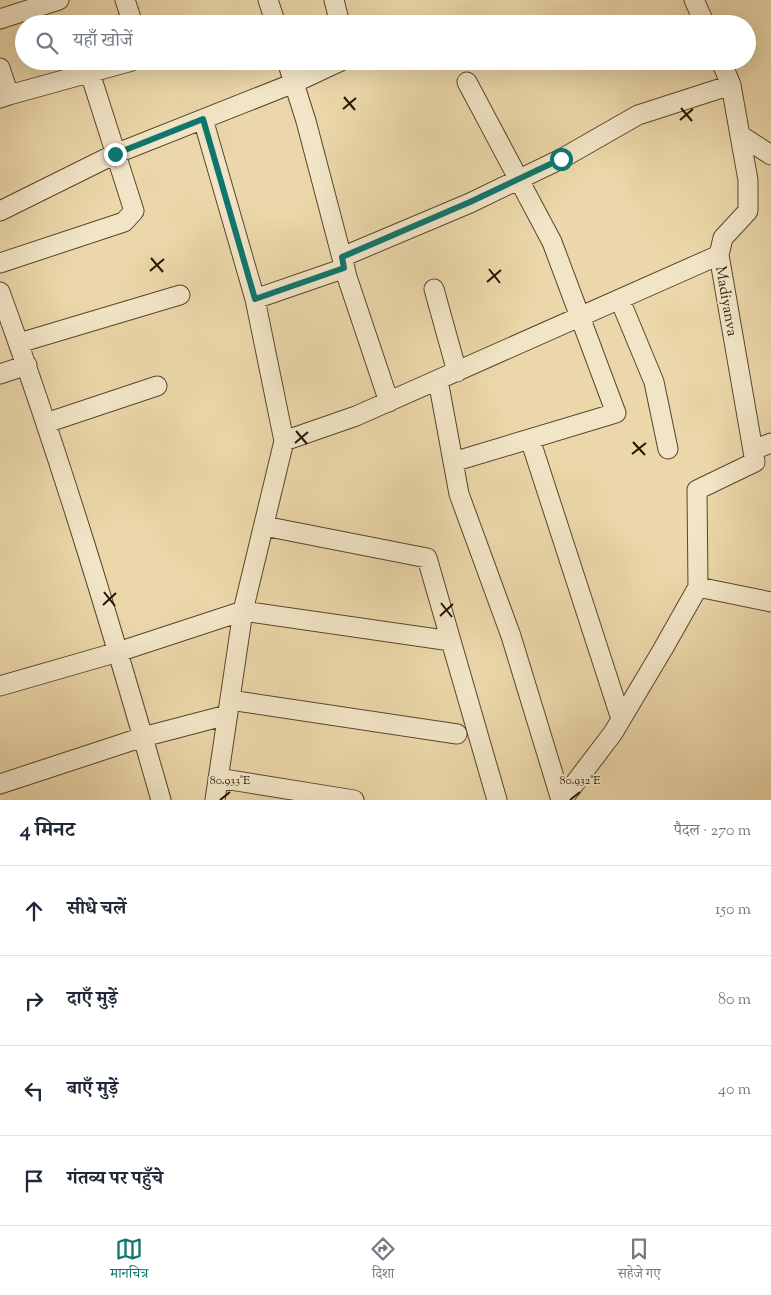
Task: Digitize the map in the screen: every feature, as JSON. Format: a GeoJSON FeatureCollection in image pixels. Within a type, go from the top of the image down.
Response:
{"type":"FeatureCollection","features":[{"type":"Feature","properties":{"kind":"street"},"geometry":{"type":"LineString","coordinates":[[0,19],[59,0]]}},
{"type":"Feature","properties":{"kind":"street"},"geometry":{"type":"LineString","coordinates":[[125,0],[130,15]]}},
{"type":"Feature","properties":{"kind":"street"},"geometry":{"type":"LineString","coordinates":[[268,0],[273,15]]}},
{"type":"Feature","properties":{"kind":"street"},"geometry":{"type":"LineString","coordinates":[[334,0],[338,15]]}},
{"type":"Feature","properties":{"kind":"street"},"geometry":{"type":"LineString","coordinates":[[694,0],[701,15]]}},
{"type":"Feature","properties":{"kind":"street"},"geometry":{"type":"LineString","coordinates":[[0,68],[4,97],[100,70]]}},
{"type":"Feature","properties":{"kind":"street"},"geometry":{"type":"LineString","coordinates":[[290,70],[306,121],[343,263],[389,402]]}},
{"type":"Feature","properties":{"kind":"street"},"geometry":{"type":"LineString","coordinates":[[0,211],[115,154],[294,83],[322,70]]}},
{"type":"Feature","properties":{"kind":"street","name":"Madiyanva"},"geometry":{"type":"LineString","coordinates":[[725,70],[732,85],[748,180],[748,211],[723,238],[719,255],[754,456]]}},
{"type":"Feature","properties":{"kind":"street"},"geometry":{"type":"LineString","coordinates":[[0,264],[124,222],[134,212],[90,73]]}},
{"type":"Feature","properties":{"kind":"street"},"geometry":{"type":"LineString","coordinates":[[453,462],[616,413],[552,242],[520,179],[466,82]]}},
{"type":"Feature","properties":{"kind":"street"},"geometry":{"type":"LineString","coordinates":[[255,299],[343,263],[520,179],[561,159],[638,115],[732,85]]}},
{"type":"Feature","properties":{"kind":"street"},"geometry":{"type":"LineString","coordinates":[[203,119],[255,299],[284,441],[243,611],[214,800]]}},
{"type":"Feature","properties":{"kind":"street"},"geometry":{"type":"LineString","coordinates":[[740,135],[771,154]]}},
{"type":"Feature","properties":{"kind":"street"},"geometry":{"type":"LineString","coordinates":[[284,441],[356,416],[389,402],[719,255]]}},
{"type":"Feature","properties":{"kind":"street"},"geometry":{"type":"LineString","coordinates":[[434,289],[458,372]]}},
{"type":"Feature","properties":{"kind":"street"},"geometry":{"type":"LineString","coordinates":[[0,292],[46,423],[118,652],[161,800]]}},
{"type":"Feature","properties":{"kind":"street"},"geometry":{"type":"LineString","coordinates":[[19,344],[180,295]]}},
{"type":"Feature","properties":{"kind":"street"},"geometry":{"type":"LineString","coordinates":[[620,300],[654,382],[668,449]]}},
{"type":"Feature","properties":{"kind":"street"},"geometry":{"type":"LineString","coordinates":[[0,374],[27,365]]}},
{"type":"Feature","properties":{"kind":"street"},"geometry":{"type":"LineString","coordinates":[[438,380],[459,494],[511,636],[562,800]]}},
{"type":"Feature","properties":{"kind":"street"},"geometry":{"type":"LineString","coordinates":[[46,423],[157,386]]}},
{"type":"Feature","properties":{"kind":"street"},"geometry":{"type":"LineString","coordinates":[[530,439],[621,719]]}},
{"type":"Feature","properties":{"kind":"street"},"geometry":{"type":"LineString","coordinates":[[562,800],[613,733],[698,587],[697,490],[754,456],[771,443]]}},
{"type":"Feature","properties":{"kind":"street"},"geometry":{"type":"LineString","coordinates":[[264,526],[427,558],[497,800]]}},
{"type":"Feature","properties":{"kind":"street"},"geometry":{"type":"LineString","coordinates":[[698,587],[771,602]]}},
{"type":"Feature","properties":{"kind":"street"},"geometry":{"type":"LineString","coordinates":[[0,686],[118,652],[243,611],[451,641]]}},
{"type":"Feature","properties":{"kind":"street"},"geometry":{"type":"LineString","coordinates":[[0,784],[229,708],[457,734]]}},
{"type":"Feature","properties":{"kind":"street"},"geometry":{"type":"LineString","coordinates":[[218,778],[354,800]]}},
{"type":"Feature","properties":{"kind":"route"},"geometry":{"type":"LineString","coordinates":[[115,154],[203,119],[255,299],[344,268],[342,257],[470,202],[561,159]]}}]}
